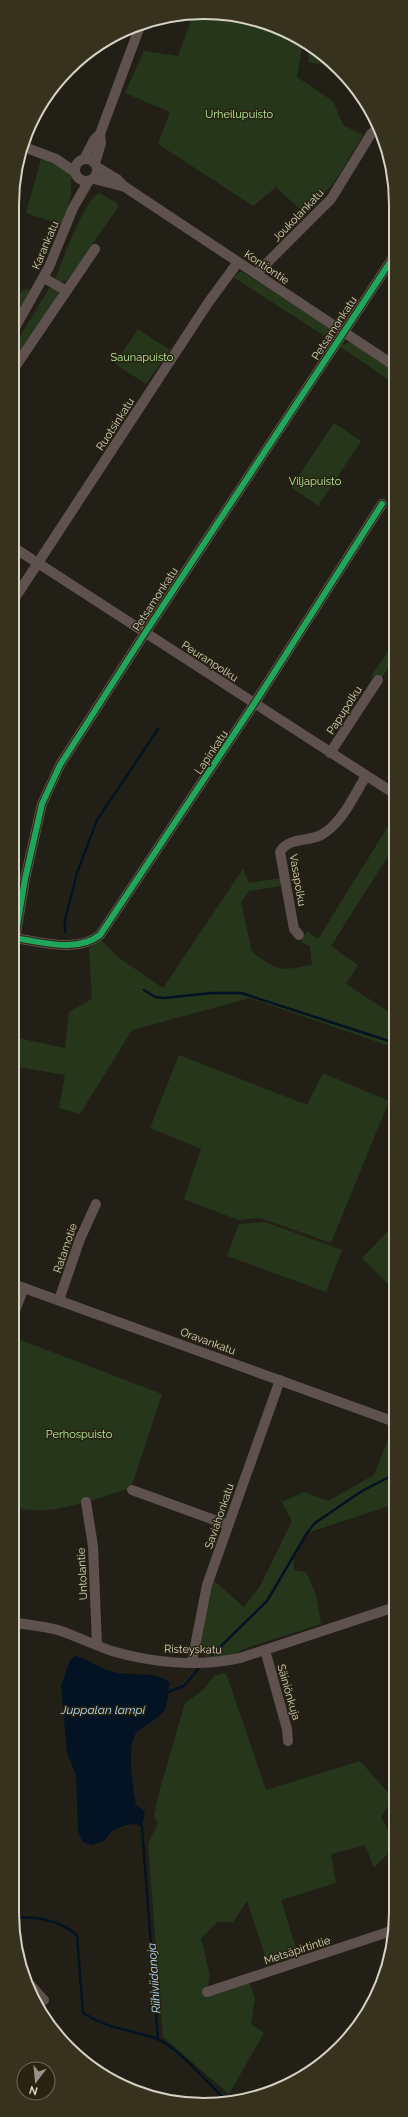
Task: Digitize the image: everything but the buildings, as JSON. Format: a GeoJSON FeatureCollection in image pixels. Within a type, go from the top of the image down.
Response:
{"type":"FeatureCollection","features":[{"type":"Feature","properties":{"kind":"street"},"geometry":{"type":"LineString","coordinates":[[76,174],[82,160],[94,140],[100,134],[138,31]]}},
{"type":"Feature","properties":{"kind":"street","name":"Joukolankatu"},"geometry":{"type":"LineString","coordinates":[[256,274],[331,199],[374,132]]}},
{"type":"Feature","properties":{"kind":"street"},"geometry":{"type":"LineString","coordinates":[[28,148],[56,159],[76,174],[80,180],[91,180],[97,173],[96,165],[101,143],[100,134]]}},
{"type":"Feature","properties":{"kind":"street"},"geometry":{"type":"LineString","coordinates":[[56,159],[91,160],[96,165]]}},
{"type":"Feature","properties":{"kind":"street","name":"Kontiontie"},"geometry":{"type":"LineString","coordinates":[[96,165],[117,179],[125,187],[389,361]]}},
{"type":"Feature","properties":{"kind":"street","name":"Karankatu"},"geometry":{"type":"LineString","coordinates":[[73,208],[76,174]]}},
{"type":"Feature","properties":{"kind":"street","name":"Kontiontie"},"geometry":{"type":"LineString","coordinates":[[91,180],[125,187]]}},
{"type":"Feature","properties":{"kind":"street","name":"Karankatu"},"geometry":{"type":"LineString","coordinates":[[19,322],[44,278],[73,208],[91,180]]}},
{"type":"Feature","properties":{"kind":"street"},"geometry":{"type":"LineString","coordinates":[[19,361],[95,249]]}},
{"type":"Feature","properties":{"kind":"street","name":"Ruotsinkatu"},"geometry":{"type":"LineString","coordinates":[[19,592],[208,303],[238,262]]}},
{"type":"Feature","properties":{"kind":"street","name":"Petsamonkatu"},"geometry":{"type":"LineString","coordinates":[[19,912],[36,827],[50,784],[70,748],[389,264]]}},
{"type":"Feature","properties":{"kind":"street"},"geometry":{"type":"LineString","coordinates":[[44,278],[66,290]]}},
{"type":"Feature","properties":{"kind":"street","name":"Lapinkatu"},"geometry":{"type":"LineString","coordinates":[[19,940],[66,946],[85,944],[100,935],[254,704],[382,504]]}},
{"type":"Feature","properties":{"kind":"street","name":"Peuranpolku"},"geometry":{"type":"LineString","coordinates":[[19,551],[389,790]]}},
{"type":"Feature","properties":{"kind":"street","name":"Papupolku"},"geometry":{"type":"LineString","coordinates":[[330,753],[378,680]]}},
{"type":"Feature","properties":{"kind":"street","name":"Vasapolku"},"geometry":{"type":"LineString","coordinates":[[299,935],[294,929],[280,852],[286,844],[314,838],[331,828],[366,776]]}},
{"type":"Feature","properties":{"kind":"street","name":"Ratamotie"},"geometry":{"type":"LineString","coordinates":[[59,1300],[80,1239],[96,1204]]}},
{"type":"Feature","properties":{"kind":"street","name":"Oravankatu"},"geometry":{"type":"LineString","coordinates":[[19,1286],[389,1420]]}},
{"type":"Feature","properties":{"kind":"street"},"geometry":{"type":"LineString","coordinates":[[19,1301],[24,1288]]}},
{"type":"Feature","properties":{"kind":"street","name":"Saviahonkatu"},"geometry":{"type":"LineString","coordinates":[[192,1662],[204,1597],[228,1524],[280,1380]]}},
{"type":"Feature","properties":{"kind":"street"},"geometry":{"type":"LineString","coordinates":[[132,1490],[228,1524]]}},
{"type":"Feature","properties":{"kind":"street","name":"Untolantie"},"geometry":{"type":"LineString","coordinates":[[86,1502],[93,1546],[97,1646]]}},
{"type":"Feature","properties":{"kind":"street","name":"Risteyskatu"},"geometry":{"type":"LineString","coordinates":[[19,1623],[57,1630],[97,1646],[137,1658],[192,1662],[222,1662],[265,1650],[389,1609]]}},
{"type":"Feature","properties":{"kind":"street","name":"Säiniönkuja"},"geometry":{"type":"LineString","coordinates":[[265,1650],[287,1729],[288,1741]]}},
{"type":"Feature","properties":{"kind":"street","name":"Metsäpirtintie"},"geometry":{"type":"LineString","coordinates":[[207,1992],[388,1932]]}},
{"type":"Feature","properties":{"kind":"street"},"geometry":{"type":"LineString","coordinates":[[37,1992],[44,2000]]}},
{"type":"Feature","properties":{"kind":"green space","name":"Urheilupuisto"},"geometry":{"type":"Polygon","coordinates":[[[192,19],[216,19],[252,25],[275,33],[302,47],[297,77],[333,101],[343,125],[363,135],[334,183],[304,213],[276,187],[253,206],[158,144],[170,112],[125,93],[144,51],[178,56],[192,19]]]}},
{"type":"Feature","properties":{"kind":"green space"},"geometry":{"type":"Polygon","coordinates":[[[309,51],[321,61],[321,64],[308,62],[309,51]]]}},
{"type":"Feature","properties":{"kind":"green space"},"geometry":{"type":"Polygon","coordinates":[[[41,159],[66,169],[71,174],[71,195],[62,225],[26,213],[41,159]]]}},
{"type":"Feature","properties":{"kind":"green space"},"geometry":{"type":"Polygon","coordinates":[[[99,193],[117,203],[118,207],[71,275],[66,281],[60,282],[55,279],[74,232],[86,207],[99,193]]]}},
{"type":"Feature","properties":{"kind":"green space"},"geometry":{"type":"Polygon","coordinates":[[[241,271],[330,328],[331,337],[329,339],[233,277],[241,271]]]}},
{"type":"Feature","properties":{"kind":"green space"},"geometry":{"type":"Polygon","coordinates":[[[50,287],[56,289],[58,293],[57,297],[19,353],[19,338],[50,287]]]}},
{"type":"Feature","properties":{"kind":"green space"},"geometry":{"type":"Polygon","coordinates":[[[26,289],[30,290],[19,311],[19,294],[26,289]]]}},
{"type":"Feature","properties":{"kind":"green space","name":"Saunapuisto"},"geometry":{"type":"Polygon","coordinates":[[[138,329],[170,350],[146,384],[115,364],[138,329]]]}},
{"type":"Feature","properties":{"kind":"green space"},"geometry":{"type":"Polygon","coordinates":[[[350,342],[389,368],[389,380],[339,346],[350,342]]]}},
{"type":"Feature","properties":{"kind":"green space","name":"Viljapuisto"},"geometry":{"type":"Polygon","coordinates":[[[334,423],[361,441],[318,506],[291,487],[334,423]]]}},
{"type":"Feature","properties":{"kind":"green space"},"geometry":{"type":"Polygon","coordinates":[[[389,650],[389,667],[379,681],[371,676],[389,650]]]}},
{"type":"Feature","properties":{"kind":"green space"},"geometry":{"type":"Polygon","coordinates":[[[389,825],[389,854],[331,946],[358,965],[346,984],[389,1012],[389,1046],[250,998],[132,1030],[80,1114],[59,1108],[65,1075],[19,1067],[19,1038],[65,1048],[69,1012],[92,999],[89,948],[101,940],[119,958],[163,988],[243,869],[249,883],[280,878],[282,886],[249,891],[241,902],[252,952],[274,966],[280,968],[285,969],[312,965],[310,946],[301,942],[307,931],[318,939],[389,825]]]}},
{"type":"Feature","properties":{"kind":"green space"},"geometry":{"type":"Polygon","coordinates":[[[179,1055],[307,1105],[323,1073],[389,1101],[331,1243],[260,1218],[238,1220],[184,1199],[201,1149],[150,1128],[179,1055]]]}},
{"type":"Feature","properties":{"kind":"green space"},"geometry":{"type":"Polygon","coordinates":[[[265,1222],[342,1250],[326,1292],[227,1256],[239,1224],[265,1222]]]}},
{"type":"Feature","properties":{"kind":"green space"},"geometry":{"type":"Polygon","coordinates":[[[389,1230],[389,1285],[362,1258],[389,1230]]]}},
{"type":"Feature","properties":{"kind":"green space","name":"Perhospuisto"},"geometry":{"type":"Polygon","coordinates":[[[19,1339],[162,1394],[131,1488],[72,1506],[40,1510],[19,1507],[19,1339]]]}},
{"type":"Feature","properties":{"kind":"green space"},"geometry":{"type":"Polygon","coordinates":[[[389,1436],[389,1506],[307,1533],[294,1556],[294,1570],[306,1572],[316,1594],[321,1624],[249,1647],[227,1657],[210,1659],[199,1652],[213,1580],[244,1607],[260,1586],[292,1521],[282,1502],[304,1492],[328,1501],[374,1475],[389,1436]]]}},
{"type":"Feature","properties":{"kind":"green space"},"geometry":{"type":"Polygon","coordinates":[[[226,1673],[266,1790],[360,1761],[389,1794],[389,1804],[381,1817],[389,1832],[389,1852],[374,1868],[365,1845],[331,1854],[336,1883],[281,1900],[298,1955],[268,1964],[247,1901],[233,1922],[217,1922],[201,1939],[210,1975],[207,1991],[248,1978],[255,1999],[251,2024],[264,2033],[229,2094],[163,2037],[148,1844],[158,1823],[154,1816],[160,1789],[185,1703],[202,1691],[214,1676],[226,1673]]]}},
{"type":"Feature","properties":{"kind":"water","name":"Juppalan lampi"},"geometry":{"type":"Polygon","coordinates":[[[75,1656],[117,1673],[158,1676],[170,1683],[165,1709],[160,1715],[137,1732],[131,1750],[131,1769],[136,1805],[145,1811],[142,1827],[136,1824],[126,1825],[112,1831],[104,1841],[91,1845],[83,1842],[78,1832],[76,1775],[67,1753],[61,1686],[70,1660],[75,1656]]]}},
{"type":"Feature","properties":{"kind":"waterway"},"geometry":{"type":"LineString","coordinates":[[65,932],[65,920],[77,873],[97,820],[158,729]]}},
{"type":"Feature","properties":{"kind":"waterway"},"geometry":{"type":"LineString","coordinates":[[144,990],[155,997],[164,998],[212,993],[241,993],[389,1041]]}},
{"type":"Feature","properties":{"kind":"waterway"},"geometry":{"type":"LineString","coordinates":[[212,1655],[267,1601],[307,1533],[315,1523],[362,1491],[389,1477]]}},
{"type":"Feature","properties":{"kind":"waterway"},"geometry":{"type":"LineString","coordinates":[[168,1692],[184,1686],[198,1669]]}},
{"type":"Feature","properties":{"kind":"waterway","name":"Riihiviidanoja"},"geometry":{"type":"LineString","coordinates":[[142,1827],[158,2039]]}},
{"type":"Feature","properties":{"kind":"waterway"},"geometry":{"type":"LineString","coordinates":[[19,1918],[47,1920],[63,1926],[77,1935],[83,2013],[102,2023],[157,2039],[165,2043],[183,2057],[223,2097]]}},
{"type":"Feature","properties":{"kind":"cycle path"},"geometry":{"type":"LineString","coordinates":[[19,915],[25,879],[42,804],[60,765],[145,633],[389,264]]}},
{"type":"Feature","properties":{"kind":"cycle path"},"geometry":{"type":"LineString","coordinates":[[19,939],[58,945],[69,945],[90,941],[100,935],[254,704],[382,504]]}}]}
